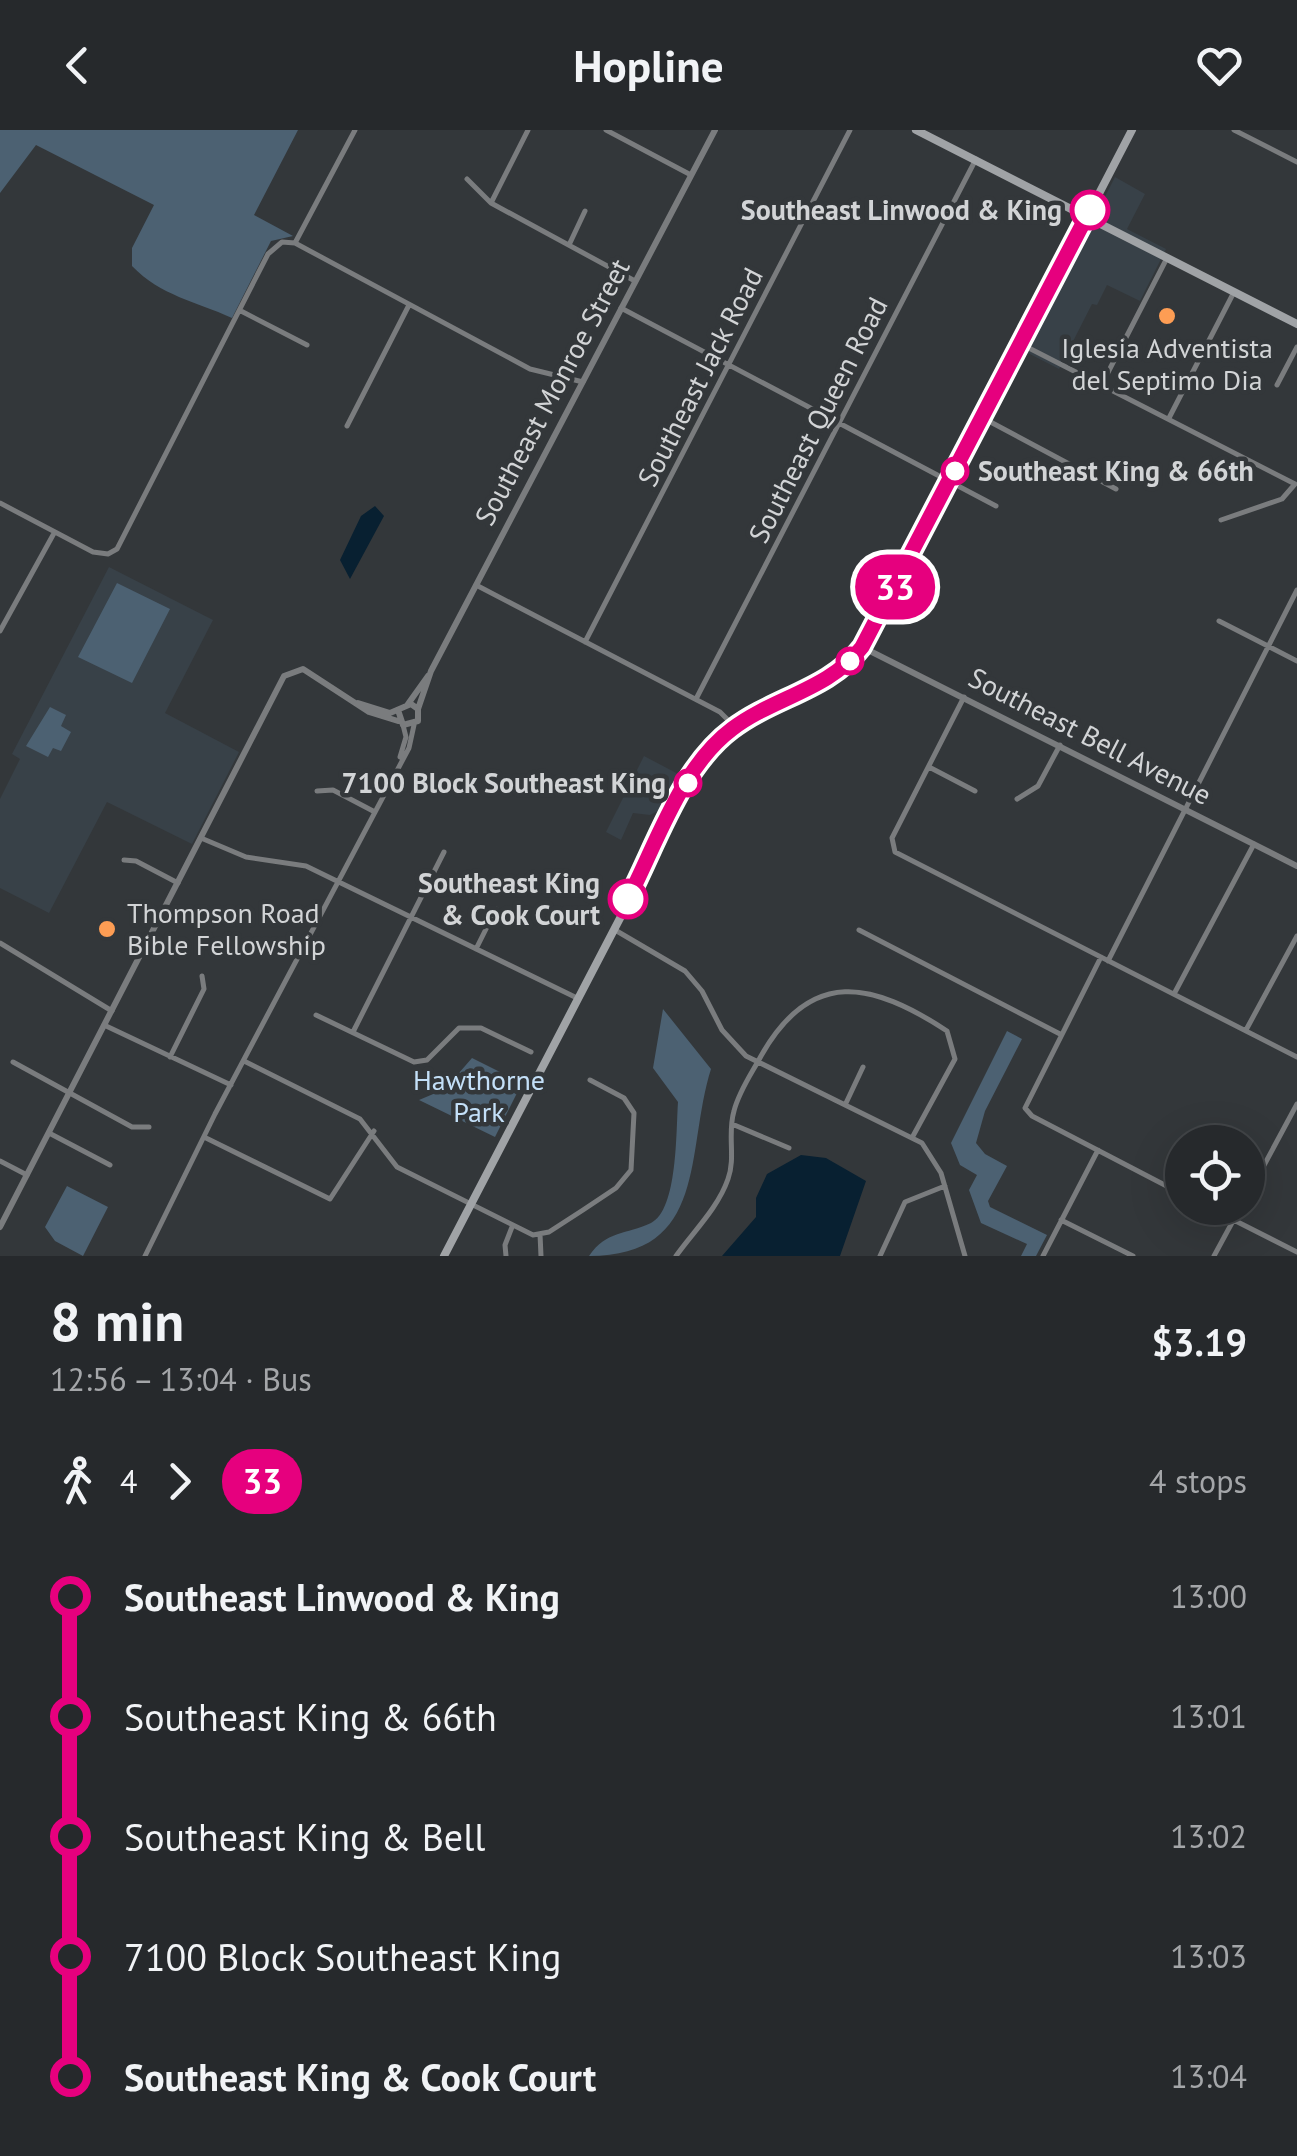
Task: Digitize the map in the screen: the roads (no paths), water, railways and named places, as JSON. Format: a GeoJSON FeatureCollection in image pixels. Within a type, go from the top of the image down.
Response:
{"type":"FeatureCollection","features":[{"type":"Feature","properties":{"kind":"main road"},"geometry":{"type":"LineString","coordinates":[[916,130],[1297,324]]}},
{"type":"Feature","properties":{"kind":"main road"},"geometry":{"type":"LineString","coordinates":[[444,1256],[693,773],[734,727],[824,680],[862,647],[1132,130]]}},
{"type":"Feature","properties":{"kind":"street"},"geometry":{"type":"LineString","coordinates":[[294,243],[355,130]]}},
{"type":"Feature","properties":{"kind":"street"},"geometry":{"type":"LineString","coordinates":[[491,204],[528,130]]}},
{"type":"Feature","properties":{"kind":"street"},"geometry":{"type":"LineString","coordinates":[[606,130],[691,175]]}},
{"type":"Feature","properties":{"kind":"street","name":"Southeast Monroe Street"},"geometry":{"type":"LineString","coordinates":[[408,704],[429,675],[714,130]]}},
{"type":"Feature","properties":{"kind":"street","name":"Southeast Jack Road"},"geometry":{"type":"LineString","coordinates":[[585,642],[850,130]]}},
{"type":"Feature","properties":{"kind":"street"},"geometry":{"type":"LineString","coordinates":[[1234,130],[1297,162]]}},
{"type":"Feature","properties":{"kind":"street","name":"Southeast Queen Road"},"geometry":{"type":"LineString","coordinates":[[696,700],[976,159]]}},
{"type":"Feature","properties":{"kind":"street"},"geometry":{"type":"LineString","coordinates":[[467,179],[491,204],[636,281]]}},
{"type":"Feature","properties":{"kind":"street"},"geometry":{"type":"LineString","coordinates":[[569,245],[586,211]]}},
{"type":"Feature","properties":{"kind":"street"},"geometry":{"type":"LineString","coordinates":[[0,503],[53,535],[108,554],[124,540],[271,249],[282,242],[294,243],[530,369],[583,382]]}},
{"type":"Feature","properties":{"kind":"street"},"geometry":{"type":"LineString","coordinates":[[1102,385],[1168,258]]}},
{"type":"Feature","properties":{"kind":"street"},"geometry":{"type":"LineString","coordinates":[[1168,420],[1234,292]]}},
{"type":"Feature","properties":{"kind":"street"},"geometry":{"type":"LineString","coordinates":[[347,426],[409,304]]}},
{"type":"Feature","properties":{"kind":"street"},"geometry":{"type":"LineString","coordinates":[[621,308],[996,506]]}},
{"type":"Feature","properties":{"kind":"street"},"geometry":{"type":"LineString","coordinates":[[240,311],[307,345]]}},
{"type":"Feature","properties":{"kind":"street"},"geometry":{"type":"LineString","coordinates":[[1022,344],[1296,483],[1282,499],[1220,520]]}},
{"type":"Feature","properties":{"kind":"street"},"geometry":{"type":"LineString","coordinates":[[1278,385],[1297,347]]}},
{"type":"Feature","properties":{"kind":"street"},"geometry":{"type":"LineString","coordinates":[[983,418],[1116,489]]}},
{"type":"Feature","properties":{"kind":"street"},"geometry":{"type":"LineString","coordinates":[[0,631],[53,535]]}},
{"type":"Feature","properties":{"kind":"street"},"geometry":{"type":"LineString","coordinates":[[476,585],[724,715],[734,727]]}},
{"type":"Feature","properties":{"kind":"street"},"geometry":{"type":"LineString","coordinates":[[1108,961],[1297,590]]}},
{"type":"Feature","properties":{"kind":"street"},"geometry":{"type":"LineString","coordinates":[[1219,621],[1297,661]]}},
{"type":"Feature","properties":{"kind":"street","name":"Southeast Bell Avenue"},"geometry":{"type":"LineString","coordinates":[[862,647],[1297,866]]}},
{"type":"Feature","properties":{"kind":"street"},"geometry":{"type":"LineString","coordinates":[[0,1227],[282,679],[293,669],[306,671],[374,715],[414,725],[409,748],[145,1256]]}},
{"type":"Feature","properties":{"kind":"street","name":"Southeast Monroe Street"},"geometry":{"type":"LineString","coordinates":[[414,725],[429,675]]}},
{"type":"Feature","properties":{"kind":"street"},"geometry":{"type":"LineString","coordinates":[[964,697],[892,838],[895,852],[1297,1057]]}},
{"type":"Feature","properties":{"kind":"street"},"geometry":{"type":"LineString","coordinates":[[358,703],[383,712],[408,704],[418,710]]}},
{"type":"Feature","properties":{"kind":"street"},"geometry":{"type":"LineString","coordinates":[[398,710],[406,737],[400,760]]}},
{"type":"Feature","properties":{"kind":"street"},"geometry":{"type":"LineString","coordinates":[[1017,798],[1038,786],[1060,745]]}},
{"type":"Feature","properties":{"kind":"street"},"geometry":{"type":"LineString","coordinates":[[928,767],[975,791]]}},
{"type":"Feature","properties":{"kind":"street"},"geometry":{"type":"LineString","coordinates":[[317,791],[332,790],[373,811]]}},
{"type":"Feature","properties":{"kind":"street"},"geometry":{"type":"LineString","coordinates":[[201,838],[246,857],[292,860],[577,998]]}},
{"type":"Feature","properties":{"kind":"street"},"geometry":{"type":"LineString","coordinates":[[1174,994],[1254,844]]}},
{"type":"Feature","properties":{"kind":"street"},"geometry":{"type":"LineString","coordinates":[[353,1032],[444,852]]}},
{"type":"Feature","properties":{"kind":"street"},"geometry":{"type":"LineString","coordinates":[[124,860],[136,861],[178,882]]}},
{"type":"Feature","properties":{"kind":"street"},"geometry":{"type":"LineString","coordinates":[[476,948],[496,909]]}},
{"type":"Feature","properties":{"kind":"street"},"geometry":{"type":"LineString","coordinates":[[613,929],[685,971],[702,991],[735,1046],[758,1063],[914,1136],[930,1152],[945,1186],[965,1256]]}},
{"type":"Feature","properties":{"kind":"street"},"geometry":{"type":"LineString","coordinates":[[860,930],[1060,1034]]}},
{"type":"Feature","properties":{"kind":"street"},"geometry":{"type":"LineString","coordinates":[[1246,1030],[1297,936]]}},
{"type":"Feature","properties":{"kind":"street"},"geometry":{"type":"LineString","coordinates":[[0,942],[112,1010]]}},
{"type":"Feature","properties":{"kind":"street"},"geometry":{"type":"LineString","coordinates":[[1101,957],[1026,1108],[1032,1116],[1165,1185]]}},
{"type":"Feature","properties":{"kind":"street"},"geometry":{"type":"LineString","coordinates":[[170,1056],[204,990],[202,976]]}},
{"type":"Feature","properties":{"kind":"street"},"geometry":{"type":"LineString","coordinates":[[676,1256],[729,1178],[736,1103],[783,1021],[810,999],[846,989],[880,996],[948,1031],[955,1048],[950,1070],[914,1136]]}},
{"type":"Feature","properties":{"kind":"street"},"geometry":{"type":"LineString","coordinates":[[316,1015],[414,1062],[427,1060],[459,1028],[480,1028],[531,1052]]}},
{"type":"Feature","properties":{"kind":"street"},"geometry":{"type":"LineString","coordinates":[[104,1025],[231,1086]]}},
{"type":"Feature","properties":{"kind":"street"},"geometry":{"type":"LineString","coordinates":[[244,1061],[355,1116],[374,1131],[397,1167],[512,1227],[540,1234],[583,1210],[625,1179],[635,1156],[636,1122],[631,1106],[590,1080]]}},
{"type":"Feature","properties":{"kind":"street"},"geometry":{"type":"LineString","coordinates":[[13,1062],[132,1127],[149,1126]]}},
{"type":"Feature","properties":{"kind":"street"},"geometry":{"type":"LineString","coordinates":[[846,1104],[863,1066]]}},
{"type":"Feature","properties":{"kind":"street"},"geometry":{"type":"LineString","coordinates":[[1265,1163],[1297,1104]]}},
{"type":"Feature","properties":{"kind":"street"},"geometry":{"type":"LineString","coordinates":[[732,1124],[790,1148]]}},
{"type":"Feature","properties":{"kind":"street"},"geometry":{"type":"LineString","coordinates":[[206,1138],[330,1199],[374,1131]]}},
{"type":"Feature","properties":{"kind":"street"},"geometry":{"type":"LineString","coordinates":[[49,1133],[110,1164]]}},
{"type":"Feature","properties":{"kind":"street"},"geometry":{"type":"LineString","coordinates":[[1043,1256],[1098,1150]]}},
{"type":"Feature","properties":{"kind":"street"},"geometry":{"type":"LineString","coordinates":[[0,1161],[27,1175]]}},
{"type":"Feature","properties":{"kind":"street"},"geometry":{"type":"LineString","coordinates":[[880,1256],[905,1202],[945,1186]]}},
{"type":"Feature","properties":{"kind":"street"},"geometry":{"type":"LineString","coordinates":[[1062,1220],[1133,1256]]}},
{"type":"Feature","properties":{"kind":"street"},"geometry":{"type":"LineString","coordinates":[[1214,1256],[1231,1225]]}},
{"type":"Feature","properties":{"kind":"street"},"geometry":{"type":"LineString","coordinates":[[1245,1225],[1297,1252]]}},
{"type":"Feature","properties":{"kind":"street"},"geometry":{"type":"LineString","coordinates":[[506,1256],[504,1245],[512,1227]]}},
{"type":"Feature","properties":{"kind":"street"},"geometry":{"type":"LineString","coordinates":[[540,1234],[541,1256]]}},
{"type":"Feature","properties":{"kind":"place","name":"Southeast Linwood & King"},"geometry":{"type":"Point","coordinates":[1090,210]}},
{"type":"Feature","properties":{"kind":"place","name":"Iglesia Adventista del Septimo Dia"},"geometry":{"type":"Point","coordinates":[1167,316]}},
{"type":"Feature","properties":{"kind":"place","name":"Southeast King & 66th"},"geometry":{"type":"Point","coordinates":[955,471]}},
{"type":"Feature","properties":{"kind":"place","name":"7100 Block Southeast King"},"geometry":{"type":"Point","coordinates":[688,783]}},
{"type":"Feature","properties":{"kind":"place","name":"Southeast King & Cook Court"},"geometry":{"type":"Point","coordinates":[628,899]}},
{"type":"Feature","properties":{"kind":"place","name":"Thompson Road Bible Fellowship"},"geometry":{"type":"Point","coordinates":[107,929]}},
{"type":"Feature","properties":{"kind":"park label","name":"Hawthorne Park"},"geometry":{"type":"Point","coordinates":[479,1096]}}]}
